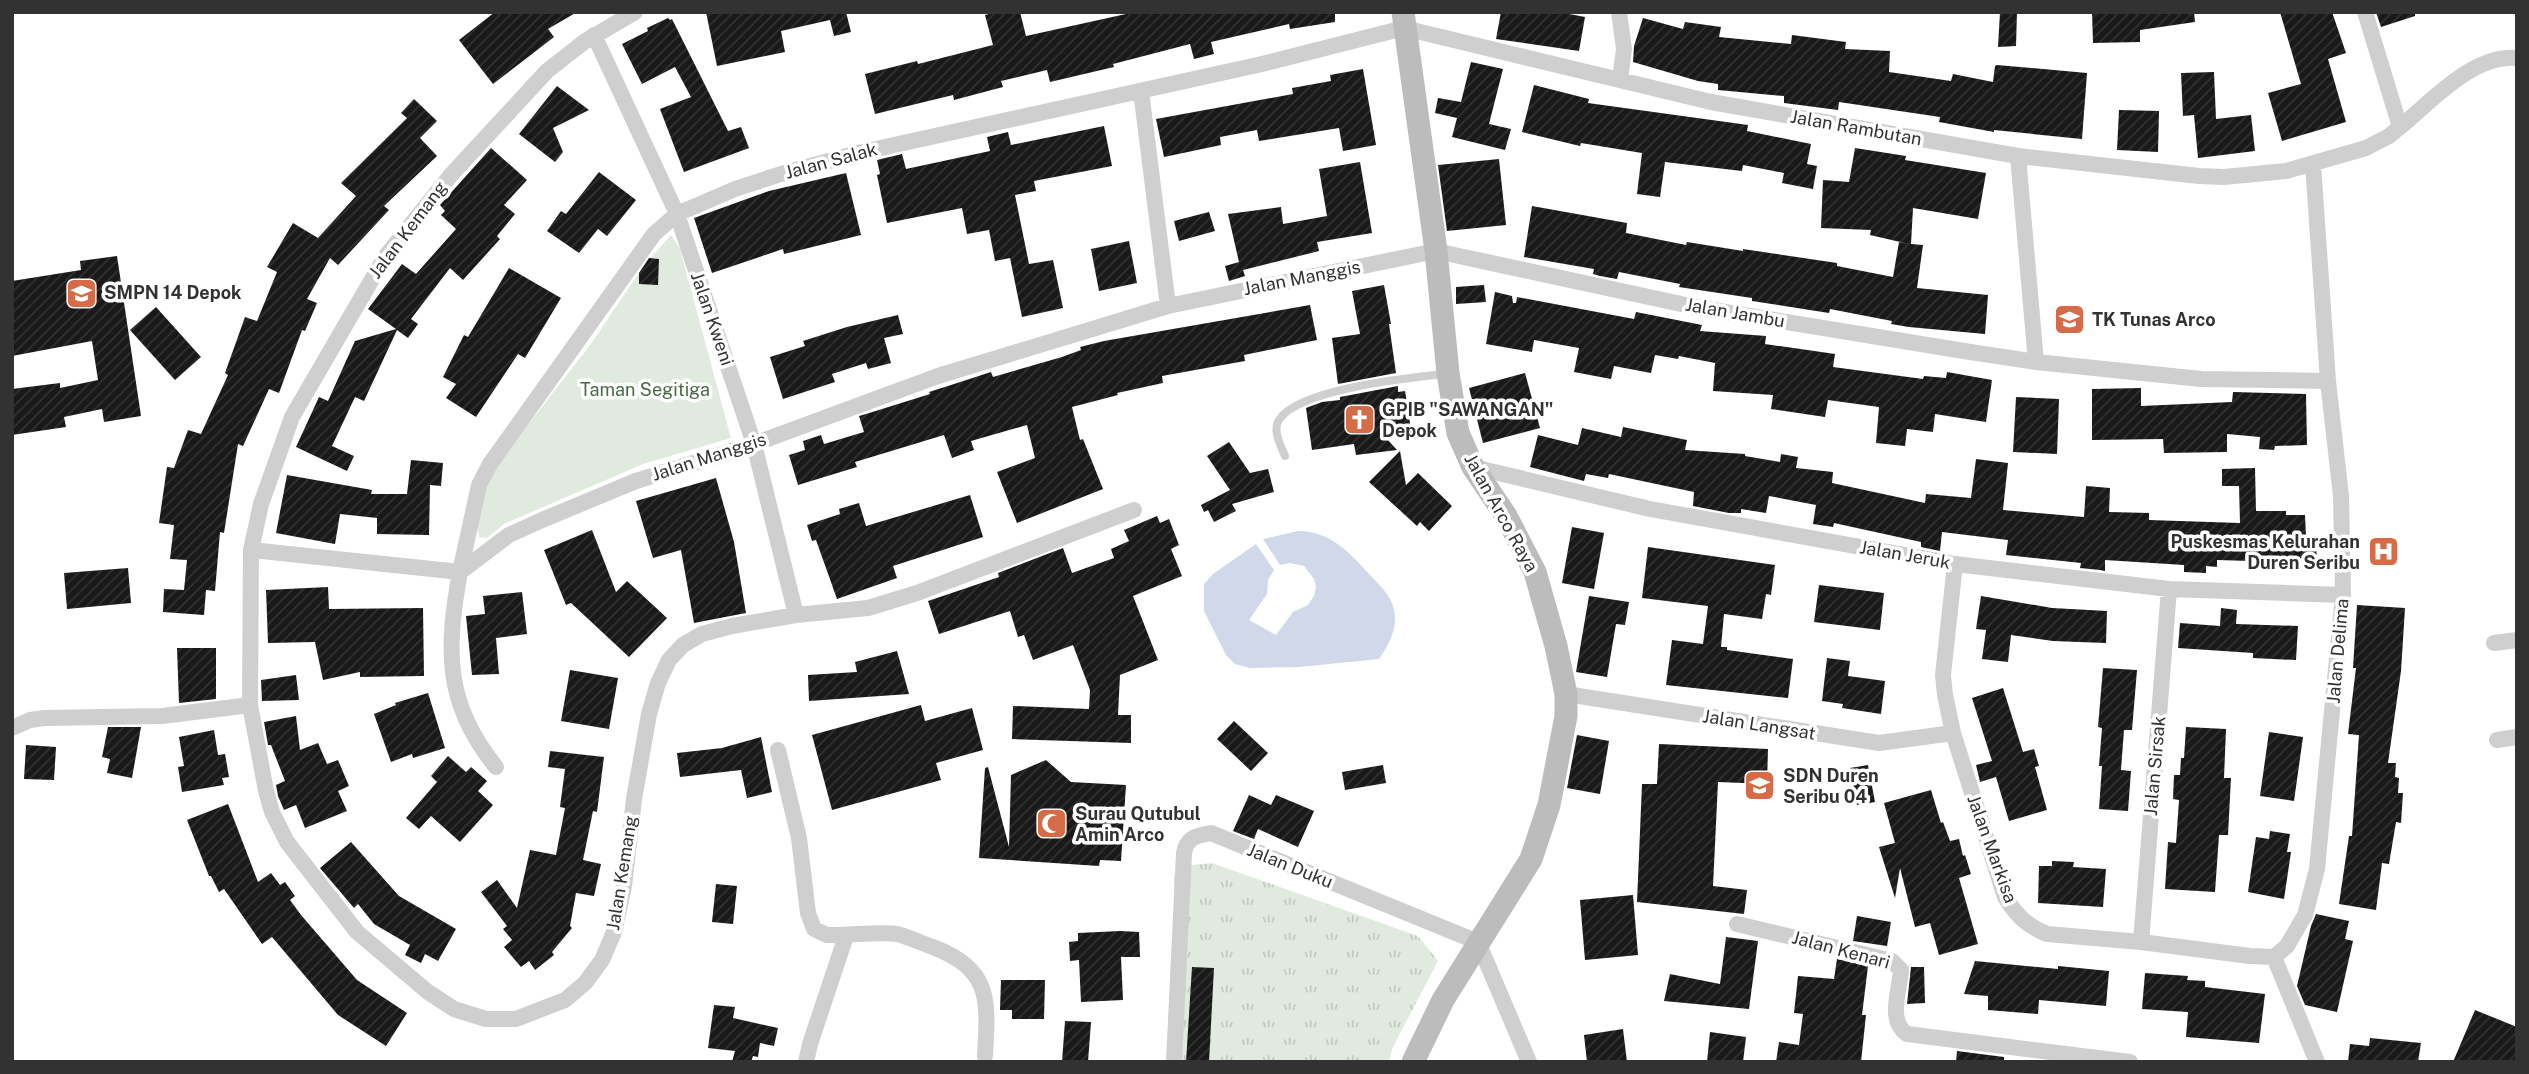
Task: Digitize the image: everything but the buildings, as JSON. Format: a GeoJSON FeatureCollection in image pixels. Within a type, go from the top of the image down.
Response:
{"type":"FeatureCollection","features":[{"type":"Feature","properties":{"kind":"main road","name":"Jalan Arco Raya"},"geometry":{"type":"LineString","coordinates":[[1404,20],[1436,251],[1448,373],[1458,433],[1473,467],[1506,516],[1535,572],[1556,646],[1566,694],[1566,716],[1541,834],[1521,877],[1443,1000],[1413,1062]]}},
{"type":"Feature","properties":{"kind":"street","name":"Jalan Kemang"},"geometry":{"type":"LineString","coordinates":[[635,12],[594,36],[547,71],[450,176],[374,272],[292,417],[261,504],[251,550],[250,705],[266,791],[286,842],[357,932],[428,992],[454,1009],[485,1018],[516,1019],[565,1000],[585,983],[602,960],[614,932],[624,886],[634,799],[649,714],[668,660],[683,645],[702,634],[742,624],[867,608],[917,593],[1134,510]]}},
{"type":"Feature","properties":{"kind":"street"},"geometry":{"type":"LineString","coordinates":[[1619,12],[1624,49],[1620,80]]}},
{"type":"Feature","properties":{"kind":"street"},"geometry":{"type":"LineString","coordinates":[[2365,12],[2400,127]]}},
{"type":"Feature","properties":{"kind":"street","name":"Jalan Rambutan"},"geometry":{"type":"LineString","coordinates":[[1404,20],[1620,80],[1711,102],[2018,156],[2224,177],[2286,171],[2366,148],[2389,136],[2477,65],[2496,59],[2517,58]]}},
{"type":"Feature","properties":{"kind":"street","name":"Jalan Salak"},"geometry":{"type":"LineString","coordinates":[[460,572],[479,485],[491,464],[654,234],[677,214],[735,189],[845,157],[1141,90],[1404,20]]}},
{"type":"Feature","properties":{"kind":"street","name":"Jalan Kweni"},"geometry":{"type":"LineString","coordinates":[[594,36],[677,214],[754,444],[796,615]]}},
{"type":"Feature","properties":{"kind":"street"},"geometry":{"type":"LineString","coordinates":[[1141,90],[1168,306]]}},
{"type":"Feature","properties":{"kind":"street"},"geometry":{"type":"LineString","coordinates":[[2018,156],[2036,362]]}},
{"type":"Feature","properties":{"kind":"street","name":"Jalan Delima"},"geometry":{"type":"LineString","coordinates":[[2274,957],[2287,946],[2305,915],[2317,869],[2343,595],[2341,496],[2328,381],[2313,164]]}},
{"type":"Feature","properties":{"kind":"street","name":"Jalan Manggis"},"geometry":{"type":"LineString","coordinates":[[460,572],[509,535],[636,481],[754,444],[938,376],[1168,306],[1436,251]]}},
{"type":"Feature","properties":{"kind":"street","name":"Jalan Jambu"},"geometry":{"type":"LineString","coordinates":[[1436,251],[1695,307],[2036,362],[2201,379],[2328,381]]}},
{"type":"Feature","properties":{"kind":"street","name":"Jalan Jeruk"},"geometry":{"type":"LineString","coordinates":[[1473,467],[1650,509],[1955,564],[2169,589],[2343,595]]}},
{"type":"Feature","properties":{"kind":"street"},"geometry":{"type":"LineString","coordinates":[[251,550],[460,572],[450,644],[453,673],[460,706],[471,731],[496,767]]}},
{"type":"Feature","properties":{"kind":"street","name":"Jalan Markisa"},"geometry":{"type":"LineString","coordinates":[[1955,564],[1943,675],[1953,733],[2005,897],[2021,920],[2047,934],[2274,957]]}},
{"type":"Feature","properties":{"kind":"street","name":"Jalan Sirsak"},"geometry":{"type":"LineString","coordinates":[[2141,942],[2169,589]]}},
{"type":"Feature","properties":{"kind":"street"},"geometry":{"type":"LineString","coordinates":[[2494,643],[2517,640]]}},
{"type":"Feature","properties":{"kind":"street","name":"Jalan Langsat"},"geometry":{"type":"LineString","coordinates":[[1566,694],[1871,742],[1899,742],[1953,733]]}},
{"type":"Feature","properties":{"kind":"street"},"geometry":{"type":"LineString","coordinates":[[12,728],[30,720],[44,718],[162,716],[250,705]]}},
{"type":"Feature","properties":{"kind":"street"},"geometry":{"type":"LineString","coordinates":[[2497,740],[2517,737]]}},
{"type":"Feature","properties":{"kind":"street"},"geometry":{"type":"LineString","coordinates":[[778,750],[799,838],[808,913],[812,925],[821,933],[846,936],[896,934],[948,954],[971,968],[983,990],[987,1012],[985,1056]]}},
{"type":"Feature","properties":{"kind":"street","name":"Jalan Duku"},"geometry":{"type":"LineString","coordinates":[[1174,1062],[1184,853],[1186,843],[1193,837],[1211,833],[1478,942]]}},
{"type":"Feature","properties":{"kind":"street","name":"Jalan Kenari"},"geometry":{"type":"LineString","coordinates":[[1737,924],[1892,961],[1900,966],[1896,1018],[1901,1030],[1907,1034],[2130,1062]]}},
{"type":"Feature","properties":{"kind":"street"},"geometry":{"type":"LineString","coordinates":[[806,1062],[846,936]]}},
{"type":"Feature","properties":{"kind":"street"},"geometry":{"type":"LineString","coordinates":[[1478,942],[1529,1062]]}},
{"type":"Feature","properties":{"kind":"street"},"geometry":{"type":"LineString","coordinates":[[2274,957],[2317,1062]]}},
{"type":"Feature","properties":{"kind":"lane"},"geometry":{"type":"LineString","coordinates":[[1285,456],[1276,427],[1278,420],[1315,396],[1339,389],[1448,373]]}},
{"type":"Feature","properties":{"kind":"green space","name":"Taman Segitiga"},"geometry":{"type":"Polygon","coordinates":[[[671,235],[680,249],[731,438],[643,464],[504,524],[487,538],[479,537],[477,527],[486,478],[588,348],[645,264],[671,235]]]}},
{"type":"Feature","properties":{"kind":"green space"},"geometry":{"type":"Polygon","coordinates":[[[1212,863],[1418,936],[1438,961],[1393,1047],[1388,1062],[1176,1062],[1174,876],[1191,865],[1212,863]]]}},
{"type":"Feature","properties":{"kind":"water"},"geometry":{"type":"Polygon","coordinates":[[[1298,531],[1320,535],[1338,544],[1387,594],[1393,605],[1395,625],[1379,659],[1299,667],[1250,668],[1235,664],[1226,655],[1204,611],[1204,584],[1213,574],[1256,544],[1274,570],[1268,580],[1267,594],[1249,620],[1276,635],[1293,612],[1308,605],[1316,587],[1314,579],[1304,566],[1290,563],[1280,565],[1263,539],[1298,531]]]}},
{"type":"Feature","properties":{"kind":"place","name":"SMPN 14 Depok"},"geometry":{"type":"Point","coordinates":[81,293]}},
{"type":"Feature","properties":{"kind":"place","name":"TK Tunas Arco"},"geometry":{"type":"Point","coordinates":[2069,320]}},
{"type":"Feature","properties":{"kind":"place","name":"GPIB \"SAWANGAN\" Depok"},"geometry":{"type":"Point","coordinates":[1359,420]}},
{"type":"Feature","properties":{"kind":"place","name":"Puskesmas Kelurahan Duren Seribu"},"geometry":{"type":"Point","coordinates":[2383,552]}},
{"type":"Feature","properties":{"kind":"place","name":"SDN Duren Seribu 04"},"geometry":{"type":"Point","coordinates":[1760,786]}},
{"type":"Feature","properties":{"kind":"place","name":"Surau Qutubul Amin Arco"},"geometry":{"type":"Point","coordinates":[1052,824]}}]}
